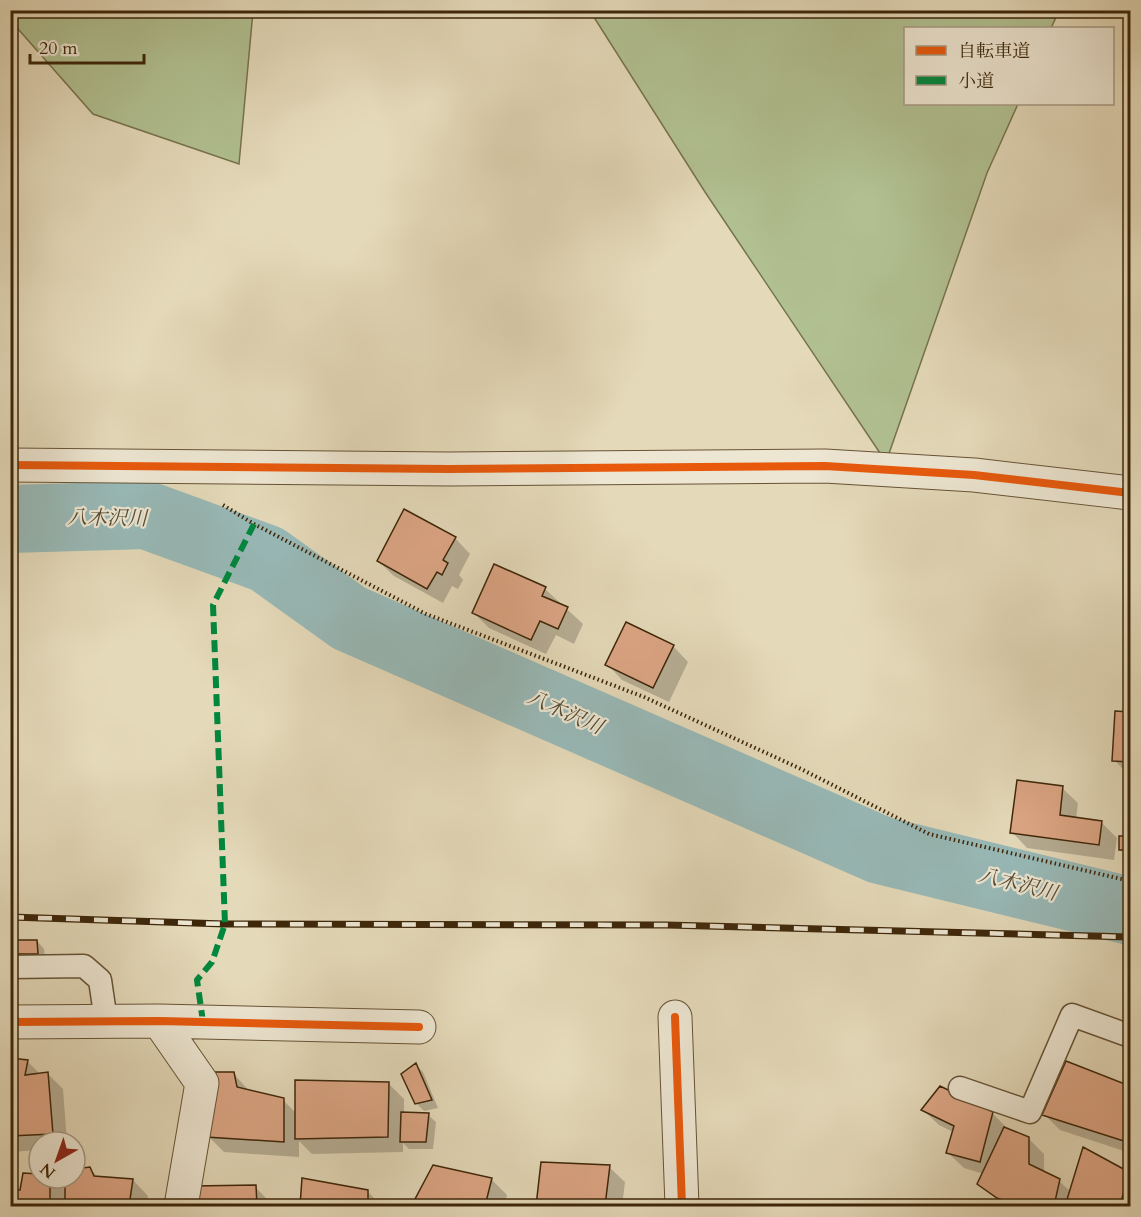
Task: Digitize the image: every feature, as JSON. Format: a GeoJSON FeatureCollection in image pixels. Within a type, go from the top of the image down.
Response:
{"type":"FeatureCollection","features":[{"type":"Feature","properties":{"kind":"street"},"geometry":{"type":"LineString","coordinates":[[10,465],[460,469],[825,466],[974,475],[1131,493]]}},
{"type":"Feature","properties":{"kind":"street"},"geometry":{"type":"LineString","coordinates":[[675,1017],[682,1206]]}},
{"type":"Feature","properties":{"kind":"street"},"geometry":{"type":"LineString","coordinates":[[159,1021],[202,1083],[181,1206]]}},
{"type":"Feature","properties":{"kind":"street"},"geometry":{"type":"LineString","coordinates":[[10,1022],[159,1021],[419,1027]]}},
{"type":"Feature","properties":{"kind":"lane"},"geometry":{"type":"LineString","coordinates":[[10,967],[84,966],[100,980],[106,1021]]}},
{"type":"Feature","properties":{"kind":"lane"},"geometry":{"type":"LineString","coordinates":[[960,1088],[1030,1112],[1072,1015],[1131,1036]]}},
{"type":"Feature","properties":{"kind":"path"},"geometry":{"type":"LineString","coordinates":[[194,466],[219,502],[254,524],[426,614],[644,697],[801,769],[929,834],[1131,881]]}},
{"type":"Feature","properties":{"kind":"green space"},"geometry":{"type":"Polygon","coordinates":[[[10,11],[253,11],[239,164],[93,114],[11,21],[10,11]]]}},
{"type":"Feature","properties":{"kind":"green space"},"geometry":{"type":"Polygon","coordinates":[[[590,11],[1059,11],[1051,27],[904,27],[904,105],[1018,105],[987,173],[886,462],[705,192],[590,11]]]}},
{"type":"Feature","properties":{"kind":"building"},"geometry":{"type":"Polygon","coordinates":[[[404,509],[456,537],[443,560],[448,563],[442,575],[437,572],[427,589],[377,561],[404,509]]]}},
{"type":"Feature","properties":{"kind":"building"},"geometry":{"type":"Polygon","coordinates":[[[494,564],[546,587],[542,596],[568,607],[558,629],[540,621],[531,640],[472,613],[494,564]]]}},
{"type":"Feature","properties":{"kind":"building"},"geometry":{"type":"Polygon","coordinates":[[[626,622],[674,645],[653,688],[605,665],[626,622]]]}},
{"type":"Feature","properties":{"kind":"building"},"geometry":{"type":"Polygon","coordinates":[[[1115,711],[1130,712],[1130,762],[1112,761],[1115,711]]]}},
{"type":"Feature","properties":{"kind":"building"},"geometry":{"type":"Polygon","coordinates":[[[1017,780],[1063,786],[1060,815],[1102,821],[1099,845],[1010,833],[1017,780]]]}},
{"type":"Feature","properties":{"kind":"building"},"geometry":{"type":"Polygon","coordinates":[[[1119,836],[1129,836],[1129,850],[1119,850],[1119,836]]]}},
{"type":"Feature","properties":{"kind":"building"},"geometry":{"type":"Polygon","coordinates":[[[10,940],[37,940],[38,954],[10,954],[10,940]]]}},
{"type":"Feature","properties":{"kind":"building"},"geometry":{"type":"Polygon","coordinates":[[[10,1058],[28,1060],[25,1075],[48,1072],[53,1130],[27,1130],[27,1135],[10,1136],[10,1058]]]}},
{"type":"Feature","properties":{"kind":"building"},"geometry":{"type":"Polygon","coordinates":[[[1066,1061],[1130,1086],[1130,1143],[1042,1115],[1066,1061]]]}},
{"type":"Feature","properties":{"kind":"building"},"geometry":{"type":"Polygon","coordinates":[[[416,1063],[432,1100],[415,1104],[401,1074],[416,1063]]]}},
{"type":"Feature","properties":{"kind":"building"},"geometry":{"type":"Polygon","coordinates":[[[202,1072],[234,1072],[237,1087],[284,1098],[284,1142],[206,1137],[202,1072]]]}},
{"type":"Feature","properties":{"kind":"building"},"geometry":{"type":"Polygon","coordinates":[[[295,1080],[389,1082],[388,1137],[295,1139],[295,1080]]]}},
{"type":"Feature","properties":{"kind":"building"},"geometry":{"type":"Polygon","coordinates":[[[940,1086],[993,1112],[980,1162],[946,1153],[954,1126],[921,1110],[940,1086]]]}},
{"type":"Feature","properties":{"kind":"building"},"geometry":{"type":"Polygon","coordinates":[[[401,1112],[429,1113],[426,1142],[400,1142],[401,1112]]]}},
{"type":"Feature","properties":{"kind":"building"},"geometry":{"type":"Polygon","coordinates":[[[1004,1127],[1029,1137],[1029,1164],[1060,1179],[1054,1206],[1021,1206],[997,1198],[977,1184],[1004,1127]]]}},
{"type":"Feature","properties":{"kind":"building"},"geometry":{"type":"Polygon","coordinates":[[[1083,1147],[1129,1172],[1120,1206],[1065,1206],[1083,1147]]]}},
{"type":"Feature","properties":{"kind":"building"},"geometry":{"type":"Polygon","coordinates":[[[541,1162],[610,1165],[605,1206],[536,1206],[541,1162]]]}},
{"type":"Feature","properties":{"kind":"building"},"geometry":{"type":"Polygon","coordinates":[[[433,1165],[492,1178],[485,1206],[425,1206],[414,1201],[433,1165]]]}},
{"type":"Feature","properties":{"kind":"building"},"geometry":{"type":"Polygon","coordinates":[[[87,1167],[90,1167],[94,1176],[133,1179],[129,1206],[65,1206],[65,1190],[87,1190],[87,1167]]]}},
{"type":"Feature","properties":{"kind":"building"},"geometry":{"type":"Polygon","coordinates":[[[23,1173],[27,1173],[27,1190],[50,1190],[50,1206],[10,1206],[10,1190],[20,1190],[23,1173]]]}},
{"type":"Feature","properties":{"kind":"building"},"geometry":{"type":"Polygon","coordinates":[[[302,1178],[368,1190],[368,1206],[300,1206],[302,1178]]]}},
{"type":"Feature","properties":{"kind":"building"},"geometry":{"type":"Polygon","coordinates":[[[256,1185],[257,1206],[196,1206],[193,1186],[256,1185]]]}},
{"type":"Feature","properties":{"kind":"waterway","name":"八木沢川"},"geometry":{"type":"LineString","coordinates":[[10,519],[146,515],[267,559],[349,618],[880,850],[1130,911]]}},
{"type":"Feature","properties":{"kind":"railway"},"geometry":{"type":"LineString","coordinates":[[10,917],[225,924],[667,925],[1130,937]]}},
{"type":"Feature","properties":{"kind":"marked path"},"geometry":{"type":"LineString","coordinates":[[203,1022],[197,980],[212,962],[225,924],[213,605],[254,524]]}},
{"type":"Feature","properties":{"kind":"cycle path"},"geometry":{"type":"LineString","coordinates":[[10,465],[449,469],[825,466],[974,475],[1130,493]]}},
{"type":"Feature","properties":{"kind":"cycle path"},"geometry":{"type":"LineString","coordinates":[[675,1017],[682,1206]]}},
{"type":"Feature","properties":{"kind":"cycle path"},"geometry":{"type":"LineString","coordinates":[[10,1022],[159,1021],[419,1027]]}}]}
